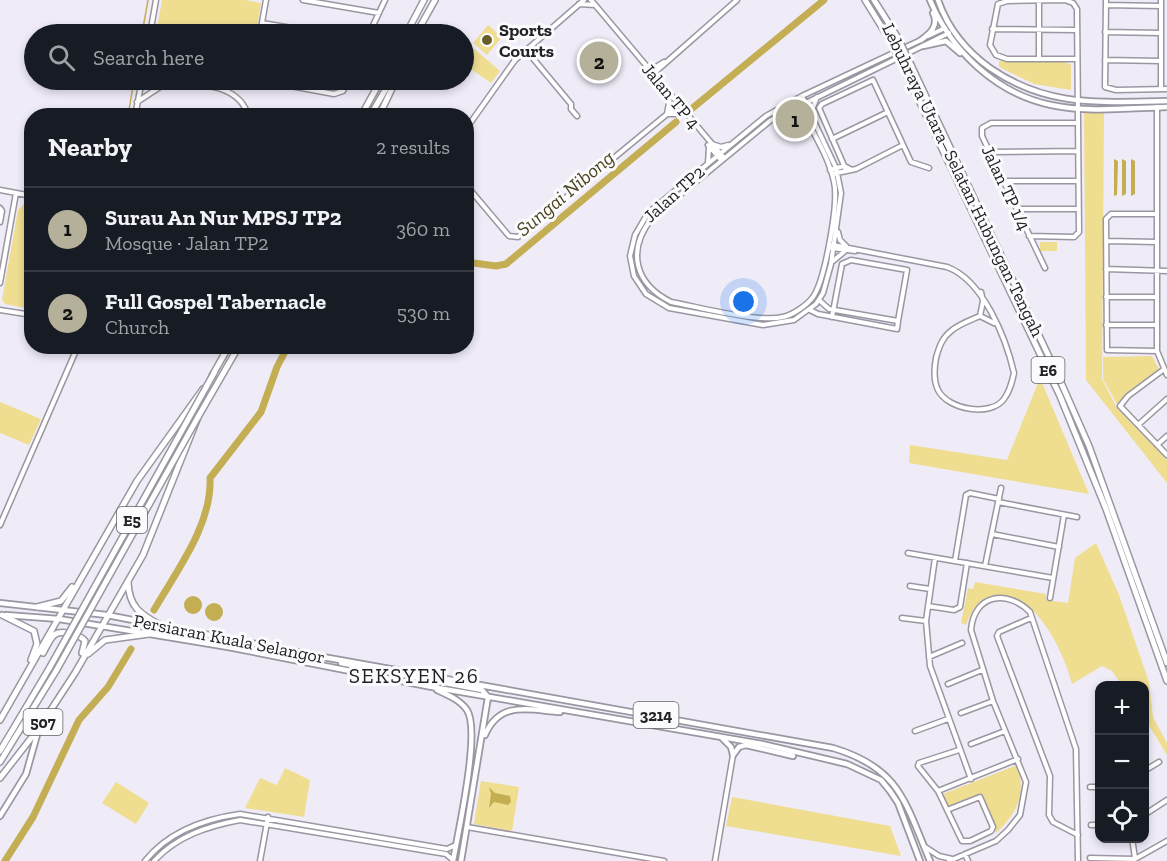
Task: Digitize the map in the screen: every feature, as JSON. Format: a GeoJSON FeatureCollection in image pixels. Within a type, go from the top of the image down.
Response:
{"type":"FeatureCollection","features":[{"type":"Feature","properties":{"kind":"highway"},"geometry":{"type":"LineString","coordinates":[[411,24],[424,0]]}},
{"type":"Feature","properties":{"kind":"highway"},"geometry":{"type":"LineString","coordinates":[[422,24],[435,0]]}},
{"type":"Feature","properties":{"kind":"highway","name":"Lebuhraya Utara–Selatan Hubungan Tengah"},"geometry":{"type":"LineString","coordinates":[[865,0],[891,42],[1060,396],[1106,509],[1167,681]]}},
{"type":"Feature","properties":{"kind":"highway","name":"Lebuhraya Utara–Selatan Hubungan Tengah"},"geometry":{"type":"LineString","coordinates":[[874,0],[898,38],[1059,378],[1089,446],[1167,663]]}},
{"type":"Feature","properties":{"kind":"highway"},"geometry":{"type":"LineString","coordinates":[[365,108],[375,90]]}},
{"type":"Feature","properties":{"kind":"highway"},"geometry":{"type":"LineString","coordinates":[[374,108],[384,90]]}},
{"type":"Feature","properties":{"kind":"highway"},"geometry":{"type":"LineString","coordinates":[[383,108],[391,90]]}},
{"type":"Feature","properties":{"kind":"highway","name":"E5"},"geometry":{"type":"LineString","coordinates":[[0,751],[50,667],[225,354]]}},
{"type":"Feature","properties":{"kind":"highway","name":"E5"},"geometry":{"type":"LineString","coordinates":[[0,762],[56,670],[234,354]]}},
{"type":"Feature","properties":{"kind":"highway","name":"507"},"geometry":{"type":"LineString","coordinates":[[0,720],[137,482],[214,373]]}},
{"type":"Feature","properties":{"kind":"highway","name":"507"},"geometry":{"type":"LineString","coordinates":[[0,778],[39,728],[75,673],[106,615],[128,581],[159,517],[198,417]]}},
{"type":"Feature","properties":{"kind":"highway"},"geometry":{"type":"LineString","coordinates":[[37,607],[56,603],[66,598],[88,564]]}},
{"type":"Feature","properties":{"kind":"highway"},"geometry":{"type":"LineString","coordinates":[[128,581],[132,604],[141,614],[160,625]]}},
{"type":"Feature","properties":{"kind":"highway"},"geometry":{"type":"LineString","coordinates":[[1,615],[27,627],[37,638],[27,673]]}},
{"type":"Feature","properties":{"kind":"highway"},"geometry":{"type":"LineString","coordinates":[[27,673],[54,634],[61,631],[82,637],[85,641],[75,673]]}},
{"type":"Feature","properties":{"kind":"highway"},"geometry":{"type":"LineString","coordinates":[[80,663],[105,640],[117,636],[149,634]]}},
{"type":"Feature","properties":{"kind":"main road"},"geometry":{"type":"LineString","coordinates":[[929,0],[948,30],[986,73]]}},
{"type":"Feature","properties":{"kind":"main road"},"geometry":{"type":"LineString","coordinates":[[921,40],[933,30],[935,24],[929,0]]}},
{"type":"Feature","properties":{"kind":"main road"},"geometry":{"type":"LineString","coordinates":[[938,0],[948,30],[976,58],[1013,83],[1038,94],[1076,101],[1167,101]]}},
{"type":"Feature","properties":{"kind":"main road"},"geometry":{"type":"LineString","coordinates":[[923,46],[946,41],[986,73],[1029,98],[1053,105],[1076,108],[1167,107]]}},
{"type":"Feature","properties":{"kind":"main road"},"geometry":{"type":"LineString","coordinates":[[1154,101],[1156,107]]}},
{"type":"Feature","properties":{"kind":"main road","name":"Persiaran Kuala Selangor"},"geometry":{"type":"LineString","coordinates":[[0,603],[65,608],[106,615],[323,657],[782,737],[850,753],[869,762],[894,783],[903,796],[930,861]]}},
{"type":"Feature","properties":{"kind":"main road","name":"Persiaran Kuala Selangor"},"geometry":{"type":"LineString","coordinates":[[1,615],[101,625],[304,661],[432,687],[721,737],[847,764],[880,780],[898,803],[920,861]]}},
{"type":"Feature","properties":{"kind":"main road"},"geometry":{"type":"LineString","coordinates":[[323,657],[355,667],[482,690],[488,697],[461,861]]}},
{"type":"Feature","properties":{"kind":"main road"},"geometry":{"type":"LineString","coordinates":[[432,687],[461,703],[471,717],[472,732],[453,861]]}},
{"type":"Feature","properties":{"kind":"main road"},"geometry":{"type":"LineString","coordinates":[[482,742],[494,718],[502,712],[513,709],[581,713]]}},
{"type":"Feature","properties":{"kind":"main road"},"geometry":{"type":"LineString","coordinates":[[0,816],[27,774],[39,728]]}},
{"type":"Feature","properties":{"kind":"main road"},"geometry":{"type":"LineString","coordinates":[[721,737],[731,747],[733,755]]}},
{"type":"Feature","properties":{"kind":"main road"},"geometry":{"type":"LineString","coordinates":[[733,755],[739,747],[746,745],[813,758]]}},
{"type":"Feature","properties":{"kind":"street"},"geometry":{"type":"LineString","coordinates":[[152,24],[156,0]]}},
{"type":"Feature","properties":{"kind":"street"},"geometry":{"type":"LineString","coordinates":[[266,0],[262,23],[268,24]]}},
{"type":"Feature","properties":{"kind":"street"},"geometry":{"type":"LineString","coordinates":[[303,0],[379,13]]}},
{"type":"Feature","properties":{"kind":"street"},"geometry":{"type":"LineString","coordinates":[[374,24],[385,0]]}},
{"type":"Feature","properties":{"kind":"street"},"geometry":{"type":"LineString","coordinates":[[474,117],[502,76],[526,50],[584,0]]}},
{"type":"Feature","properties":{"kind":"street"},"geometry":{"type":"LineString","coordinates":[[651,72],[736,0]]}},
{"type":"Feature","properties":{"kind":"street"},"geometry":{"type":"LineString","coordinates":[[1039,0],[1039,59]]}},
{"type":"Feature","properties":{"kind":"street"},"geometry":{"type":"LineString","coordinates":[[1029,236],[1074,237],[1078,232],[1077,9],[1073,3],[1039,0],[1000,2],[990,45],[996,55],[1003,59],[1076,59]]}},
{"type":"Feature","properties":{"kind":"street"},"geometry":{"type":"LineString","coordinates":[[1161,0],[1161,89]]}},
{"type":"Feature","properties":{"kind":"street"},"geometry":{"type":"LineString","coordinates":[[579,4],[594,2]]}},
{"type":"Feature","properties":{"kind":"street","name":"Jalan TP 4"},"geometry":{"type":"LineString","coordinates":[[594,2],[723,159]]}},
{"type":"Feature","properties":{"kind":"street"},"geometry":{"type":"LineString","coordinates":[[1161,6],[1106,3],[1105,87],[1167,89]]}},
{"type":"Feature","properties":{"kind":"street"},"geometry":{"type":"LineString","coordinates":[[992,29],[1076,30]]}},
{"type":"Feature","properties":{"kind":"street","name":"Jalan TP2"},"geometry":{"type":"LineString","coordinates":[[802,96],[837,170],[841,203],[831,264],[819,300],[810,310],[786,323],[763,325],[669,308],[646,294],[640,286],[630,256],[640,223],[648,213],[766,116],[802,96],[921,40],[948,30]]}},
{"type":"Feature","properties":{"kind":"street","name":"Jalan TP2"},"geometry":{"type":"LineString","coordinates":[[796,99],[799,105],[804,116],[831,172],[836,202],[820,284],[812,299],[784,317],[753,316],[671,302],[658,295],[647,286],[639,264],[637,247],[644,228],[652,218],[771,120],[787,111],[799,105],[805,102],[923,46],[948,30]]}},
{"type":"Feature","properties":{"kind":"street"},"geometry":{"type":"LineString","coordinates":[[1105,32],[1161,33]]}},
{"type":"Feature","properties":{"kind":"street"},"geometry":{"type":"LineString","coordinates":[[526,50],[571,104],[571,109],[577,116]]}},
{"type":"Feature","properties":{"kind":"street"},"geometry":{"type":"LineString","coordinates":[[1105,60],[1161,60]]}},
{"type":"Feature","properties":{"kind":"street"},"geometry":{"type":"LineString","coordinates":[[644,63],[657,68]]}},
{"type":"Feature","properties":{"kind":"street"},"geometry":{"type":"LineString","coordinates":[[657,68],[659,81]]}},
{"type":"Feature","properties":{"kind":"street"},"geometry":{"type":"LineString","coordinates":[[847,168],[819,108],[822,104],[873,80],[913,164],[929,168]]}},
{"type":"Feature","properties":{"kind":"street"},"geometry":{"type":"LineString","coordinates":[[137,108],[140,90]]}},
{"type":"Feature","properties":{"kind":"street"},"geometry":{"type":"LineString","coordinates":[[138,102],[155,90]]}},
{"type":"Feature","properties":{"kind":"street"},"geometry":{"type":"LineString","coordinates":[[225,90],[240,100],[244,108]]}},
{"type":"Feature","properties":{"kind":"street"},"geometry":{"type":"LineString","coordinates":[[312,90],[334,94],[343,90]]}},
{"type":"Feature","properties":{"kind":"street"},"geometry":{"type":"LineString","coordinates":[[667,114],[670,94]]}},
{"type":"Feature","properties":{"kind":"street"},"geometry":{"type":"LineString","coordinates":[[810,115],[818,96]]}},
{"type":"Feature","properties":{"kind":"street"},"geometry":{"type":"LineString","coordinates":[[474,194],[509,236],[518,237],[678,105]]}},
{"type":"Feature","properties":{"kind":"street"},"geometry":{"type":"LineString","coordinates":[[1156,107],[1157,351],[1167,375]]}},
{"type":"Feature","properties":{"kind":"street"},"geometry":{"type":"LineString","coordinates":[[787,111],[804,116]]}},
{"type":"Feature","properties":{"kind":"street"},"geometry":{"type":"LineString","coordinates":[[832,139],[888,112]]}},
{"type":"Feature","properties":{"kind":"street"},"geometry":{"type":"LineString","coordinates":[[667,114],[685,114]]}},
{"type":"Feature","properties":{"kind":"street","name":"Jalan TP 1/4"},"geometry":{"type":"LineString","coordinates":[[1044,268],[1001,181],[982,132],[987,124],[1076,123]]}},
{"type":"Feature","properties":{"kind":"street"},"geometry":{"type":"LineString","coordinates":[[708,142],[721,147],[732,144]]}},
{"type":"Feature","properties":{"kind":"street"},"geometry":{"type":"LineString","coordinates":[[708,142],[710,150],[708,163]]}},
{"type":"Feature","properties":{"kind":"street"},"geometry":{"type":"LineString","coordinates":[[831,172],[847,168],[856,169],[903,144]]}},
{"type":"Feature","properties":{"kind":"street"},"geometry":{"type":"LineString","coordinates":[[988,152],[1078,151]]}},
{"type":"Feature","properties":{"kind":"street"},"geometry":{"type":"LineString","coordinates":[[1001,181],[1078,181]]}},
{"type":"Feature","properties":{"kind":"street"},"geometry":{"type":"LineString","coordinates":[[0,190],[24,194]]}},
{"type":"Feature","properties":{"kind":"street"},"geometry":{"type":"LineString","coordinates":[[0,283],[3,251],[16,193]]}},
{"type":"Feature","properties":{"kind":"street"},"geometry":{"type":"LineString","coordinates":[[0,222],[1,209]]}},
{"type":"Feature","properties":{"kind":"street"},"geometry":{"type":"LineString","coordinates":[[1016,209],[1078,209]]}},
{"type":"Feature","properties":{"kind":"street"},"geometry":{"type":"LineString","coordinates":[[1157,214],[1111,214],[1106,219],[1107,350],[1112,352],[1157,351]]}},
{"type":"Feature","properties":{"kind":"street"},"geometry":{"type":"LineString","coordinates":[[837,225],[840,240],[850,249]]}},
{"type":"Feature","properties":{"kind":"street"},"geometry":{"type":"LineString","coordinates":[[1106,241],[1157,242]]}},
{"type":"Feature","properties":{"kind":"street"},"geometry":{"type":"LineString","coordinates":[[828,245],[947,267],[964,275],[981,291],[1014,373],[1011,387],[1003,401],[974,409],[957,405],[939,391],[934,374],[940,343],[954,328],[980,316]]}},
{"type":"Feature","properties":{"kind":"street"},"geometry":{"type":"LineString","coordinates":[[831,264],[839,253],[850,249]]}},
{"type":"Feature","properties":{"kind":"street"},"geometry":{"type":"LineString","coordinates":[[810,310],[832,317],[897,329],[907,270],[851,260],[842,264],[832,317]]}},
{"type":"Feature","properties":{"kind":"street"},"geometry":{"type":"LineString","coordinates":[[1106,269],[1167,271]]}},
{"type":"Feature","properties":{"kind":"street"},"geometry":{"type":"LineString","coordinates":[[980,316],[983,301],[981,291]]}},
{"type":"Feature","properties":{"kind":"street"},"geometry":{"type":"LineString","coordinates":[[1106,297],[1157,297]]}},
{"type":"Feature","properties":{"kind":"street"},"geometry":{"type":"LineString","coordinates":[[819,300],[825,307],[834,310],[898,321]]}},
{"type":"Feature","properties":{"kind":"street"},"geometry":{"type":"LineString","coordinates":[[0,309],[24,314]]}},
{"type":"Feature","properties":{"kind":"street"},"geometry":{"type":"LineString","coordinates":[[980,316],[994,323]]}},
{"type":"Feature","properties":{"kind":"street"},"geometry":{"type":"LineString","coordinates":[[1106,325],[1157,325]]}},
{"type":"Feature","properties":{"kind":"street"},"geometry":{"type":"LineString","coordinates":[[0,525],[75,354]]}},
{"type":"Feature","properties":{"kind":"street"},"geometry":{"type":"LineString","coordinates":[[1163,370],[1122,403],[1123,408],[1167,455]]}},
{"type":"Feature","properties":{"kind":"street"},"geometry":{"type":"LineString","coordinates":[[1138,425],[1167,399]]}},
{"type":"Feature","properties":{"kind":"street"},"geometry":{"type":"LineString","coordinates":[[1157,445],[1167,436]]}},
{"type":"Feature","properties":{"kind":"street"},"geometry":{"type":"LineString","coordinates":[[985,566],[1001,488]]}},
{"type":"Feature","properties":{"kind":"street"},"geometry":{"type":"LineString","coordinates":[[955,561],[966,495],[970,493],[1077,517]]}},
{"type":"Feature","properties":{"kind":"street"},"geometry":{"type":"LineString","coordinates":[[1050,598],[1064,514]]}},
{"type":"Feature","properties":{"kind":"street"},"geometry":{"type":"LineString","coordinates":[[992,534],[1059,547]]}},
{"type":"Feature","properties":{"kind":"street"},"geometry":{"type":"LineString","coordinates":[[908,553],[1053,578]]}},
{"type":"Feature","properties":{"kind":"street"},"geometry":{"type":"LineString","coordinates":[[935,558],[926,621],[932,675],[972,779]]}},
{"type":"Feature","properties":{"kind":"street"},"geometry":{"type":"LineString","coordinates":[[928,606],[954,610],[960,607],[967,563]]}},
{"type":"Feature","properties":{"kind":"street"},"geometry":{"type":"LineString","coordinates":[[910,586],[930,589]]}},
{"type":"Feature","properties":{"kind":"street"},"geometry":{"type":"LineString","coordinates":[[924,846],[939,856],[951,860],[996,841],[1020,815],[1026,782],[993,701],[971,630],[973,618],[980,606],[995,598],[1009,598],[1022,604],[1030,612],[1076,749],[1078,861]]}},
{"type":"Feature","properties":{"kind":"street"},"geometry":{"type":"LineString","coordinates":[[902,618],[926,621]]}},
{"type":"Feature","properties":{"kind":"street"},"geometry":{"type":"LineString","coordinates":[[1031,618],[999,632],[997,636],[1050,776],[1049,815],[1053,822],[1077,835]]}},
{"type":"Feature","properties":{"kind":"street"},"geometry":{"type":"LineString","coordinates":[[929,657],[962,644]]}},
{"type":"Feature","properties":{"kind":"street"},"geometry":{"type":"LineString","coordinates":[[948,684],[982,670]]}},
{"type":"Feature","properties":{"kind":"street"},"geometry":{"type":"LineString","coordinates":[[961,713],[993,701]]}},
{"type":"Feature","properties":{"kind":"street"},"geometry":{"type":"LineString","coordinates":[[915,731],[948,719]]}},
{"type":"Feature","properties":{"kind":"street"},"geometry":{"type":"LineString","coordinates":[[971,744],[1005,731]]}},
{"type":"Feature","properties":{"kind":"street"},"geometry":{"type":"LineString","coordinates":[[959,750],[918,764],[938,791],[962,841],[970,841],[991,831]]}},
{"type":"Feature","properties":{"kind":"street"},"geometry":{"type":"LineString","coordinates":[[715,861],[733,755]]}},
{"type":"Feature","properties":{"kind":"street"},"geometry":{"type":"LineString","coordinates":[[938,791],[1018,759]]}},
{"type":"Feature","properties":{"kind":"street"},"geometry":{"type":"LineString","coordinates":[[1149,768],[1159,762]]}},
{"type":"Feature","properties":{"kind":"street"},"geometry":{"type":"LineString","coordinates":[[1090,787],[1095,787]]}},
{"type":"Feature","properties":{"kind":"street"},"geometry":{"type":"LineString","coordinates":[[947,810],[980,797],[993,827],[991,831],[996,841]]}},
{"type":"Feature","properties":{"kind":"street"},"geometry":{"type":"LineString","coordinates":[[1149,812],[1167,800]]}},
{"type":"Feature","properties":{"kind":"street"},"geometry":{"type":"LineString","coordinates":[[146,861],[162,845],[188,828],[215,818],[240,814],[447,849],[456,845]]}},
{"type":"Feature","properties":{"kind":"street"},"geometry":{"type":"LineString","coordinates":[[260,861],[268,817]]}},
{"type":"Feature","properties":{"kind":"street"},"geometry":{"type":"LineString","coordinates":[[154,861],[171,846],[191,834],[213,825],[240,820],[446,854],[453,861]]}},
{"type":"Feature","properties":{"kind":"street"},"geometry":{"type":"LineString","coordinates":[[466,827],[664,861]]}},
{"type":"Feature","properties":{"kind":"street"},"geometry":{"type":"LineString","coordinates":[[188,828],[191,834]]}},
{"type":"Feature","properties":{"kind":"street"},"geometry":{"type":"LineString","coordinates":[[1133,843],[1135,860]]}},
{"type":"Feature","properties":{"kind":"street"},"geometry":{"type":"LineString","coordinates":[[1090,858],[1135,860],[1166,843]]}},
{"type":"Feature","properties":{"kind":"street"},"geometry":{"type":"LineString","coordinates":[[965,854],[968,861]]}},
{"type":"Feature","properties":{"kind":"shaded area"},"geometry":{"type":"Polygon","coordinates":[[[162,0],[245,0],[261,3],[258,24],[158,24],[162,0]]]}},
{"type":"Feature","properties":{"kind":"shaded area","name":"Sports Courts"},"geometry":{"type":"Polygon","coordinates":[[[488,25],[502,37],[487,55],[474,42],[488,25]]]}},
{"type":"Feature","properties":{"kind":"shaded area"},"geometry":{"type":"Polygon","coordinates":[[[474,49],[500,71],[491,83],[474,71],[474,49]]]}},
{"type":"Feature","properties":{"kind":"shaded area"},"geometry":{"type":"Polygon","coordinates":[[[999,61],[1065,62],[1071,65],[1071,90],[1034,84],[999,67],[999,61]]]}},
{"type":"Feature","properties":{"kind":"shaded area"},"geometry":{"type":"Polygon","coordinates":[[[1084,113],[1104,113],[1102,379],[1117,408],[1167,460],[1167,483],[1086,380],[1084,113]]]}},
{"type":"Feature","properties":{"kind":"shaded area"},"geometry":{"type":"Polygon","coordinates":[[[1114,159],[1118,161],[1117,195],[1114,196],[1114,159]]]}},
{"type":"Feature","properties":{"kind":"shaded area"},"geometry":{"type":"Polygon","coordinates":[[[1122,159],[1126,161],[1126,194],[1122,196],[1122,159]]]}},
{"type":"Feature","properties":{"kind":"shaded area"},"geometry":{"type":"Polygon","coordinates":[[[1131,159],[1135,161],[1135,194],[1131,196],[1131,159]]]}},
{"type":"Feature","properties":{"kind":"shaded area"},"geometry":{"type":"Polygon","coordinates":[[[24,204],[24,308],[5,304],[2,300],[18,210],[24,204]]]}},
{"type":"Feature","properties":{"kind":"shaded area"},"geometry":{"type":"Polygon","coordinates":[[[1040,242],[1057,242],[1057,251],[1040,251],[1040,242]]]}},
{"type":"Feature","properties":{"kind":"shaded area"},"geometry":{"type":"Polygon","coordinates":[[[1152,356],[1159,369],[1117,404],[1103,379],[1103,357],[1152,356]]]}},
{"type":"Feature","properties":{"kind":"shaded area"},"geometry":{"type":"Polygon","coordinates":[[[1040,378],[1089,494],[909,463],[910,445],[1007,460],[1040,378]]]}},
{"type":"Feature","properties":{"kind":"shaded area"},"geometry":{"type":"Polygon","coordinates":[[[0,402],[41,419],[29,445],[0,433],[0,402]]]}},
{"type":"Feature","properties":{"kind":"shaded area"},"geometry":{"type":"Polygon","coordinates":[[[1096,543],[1119,595],[1149,681],[1119,681],[1112,671],[1102,666],[1072,684],[1055,641],[1046,627],[1024,603],[1011,597],[997,595],[985,598],[977,605],[966,625],[961,623],[968,588],[973,589],[975,582],[1046,594],[1046,600],[1068,603],[1075,558],[1096,543]]]}},
{"type":"Feature","properties":{"kind":"shaded area"},"geometry":{"type":"Polygon","coordinates":[[[193,596],[199,599],[202,605],[199,611],[193,614],[187,611],[184,605],[187,599],[193,596]]]}},
{"type":"Feature","properties":{"kind":"shaded area"},"geometry":{"type":"Polygon","coordinates":[[[214,603],[220,606],[223,612],[220,618],[214,621],[208,618],[205,612],[208,606],[214,603]]]}},
{"type":"Feature","properties":{"kind":"shaded area"},"geometry":{"type":"Polygon","coordinates":[[[1149,682],[1153,717],[1167,743],[1167,755],[1149,726],[1149,682]]]}},
{"type":"Feature","properties":{"kind":"shaded area"},"geometry":{"type":"Polygon","coordinates":[[[1017,765],[1021,785],[1018,802],[1015,811],[996,833],[980,794],[948,806],[943,794],[1017,765]]]}},
{"type":"Feature","properties":{"kind":"shaded area"},"geometry":{"type":"Polygon","coordinates":[[[285,768],[310,780],[304,817],[245,808],[260,778],[277,785],[285,768]]]}},
{"type":"Feature","properties":{"kind":"shaded area"},"geometry":{"type":"Polygon","coordinates":[[[481,781],[519,787],[512,831],[474,824],[481,781]]]}},
{"type":"Feature","properties":{"kind":"shaded area"},"geometry":{"type":"Polygon","coordinates":[[[116,782],[149,803],[136,824],[102,803],[116,782]]]}},
{"type":"Feature","properties":{"kind":"shaded area"},"geometry":{"type":"Polygon","coordinates":[[[489,787],[495,793],[510,796],[511,802],[508,805],[494,802],[489,808],[491,794],[489,787]]]}},
{"type":"Feature","properties":{"kind":"shaded area"},"geometry":{"type":"Polygon","coordinates":[[[732,797],[890,826],[901,856],[726,826],[732,797]]]}},
{"type":"Feature","properties":{"kind":"waterway"},"geometry":{"type":"LineString","coordinates":[[144,24],[148,0]]}},
{"type":"Feature","properties":{"kind":"waterway"},"geometry":{"type":"LineString","coordinates":[[689,111],[824,0]]}},
{"type":"Feature","properties":{"kind":"waterway"},"geometry":{"type":"LineString","coordinates":[[129,108],[132,90]]}},
{"type":"Feature","properties":{"kind":"waterway","name":"Sungai Nibong"},"geometry":{"type":"LineString","coordinates":[[474,263],[496,266],[506,264],[676,122]]}},
{"type":"Feature","properties":{"kind":"waterway","name":"Sungai Nibong"},"geometry":{"type":"LineString","coordinates":[[154,610],[199,530],[209,496],[210,478],[261,412],[284,354]]}},
{"type":"Feature","properties":{"kind":"waterway","name":"Sungai Nibong"},"geometry":{"type":"LineString","coordinates":[[5,861],[33,817],[79,720],[108,687],[131,649]]}},
{"type":"Feature","properties":{"kind":"place","name":"Sports Courts"},"geometry":{"type":"Point","coordinates":[487,40]}},
{"type":"Feature","properties":{"kind":"place","name":"Full Gospel Tabernacle"},"geometry":{"type":"Point","coordinates":[599,61]}},
{"type":"Feature","properties":{"kind":"place","name":"Surau An Nur MPSJ TP2"},"geometry":{"type":"Point","coordinates":[795,119]}},
{"type":"Feature","properties":{"kind":"district","name":"SEKSYEN 26"},"geometry":{"type":"Point","coordinates":[414,675]}}]}
